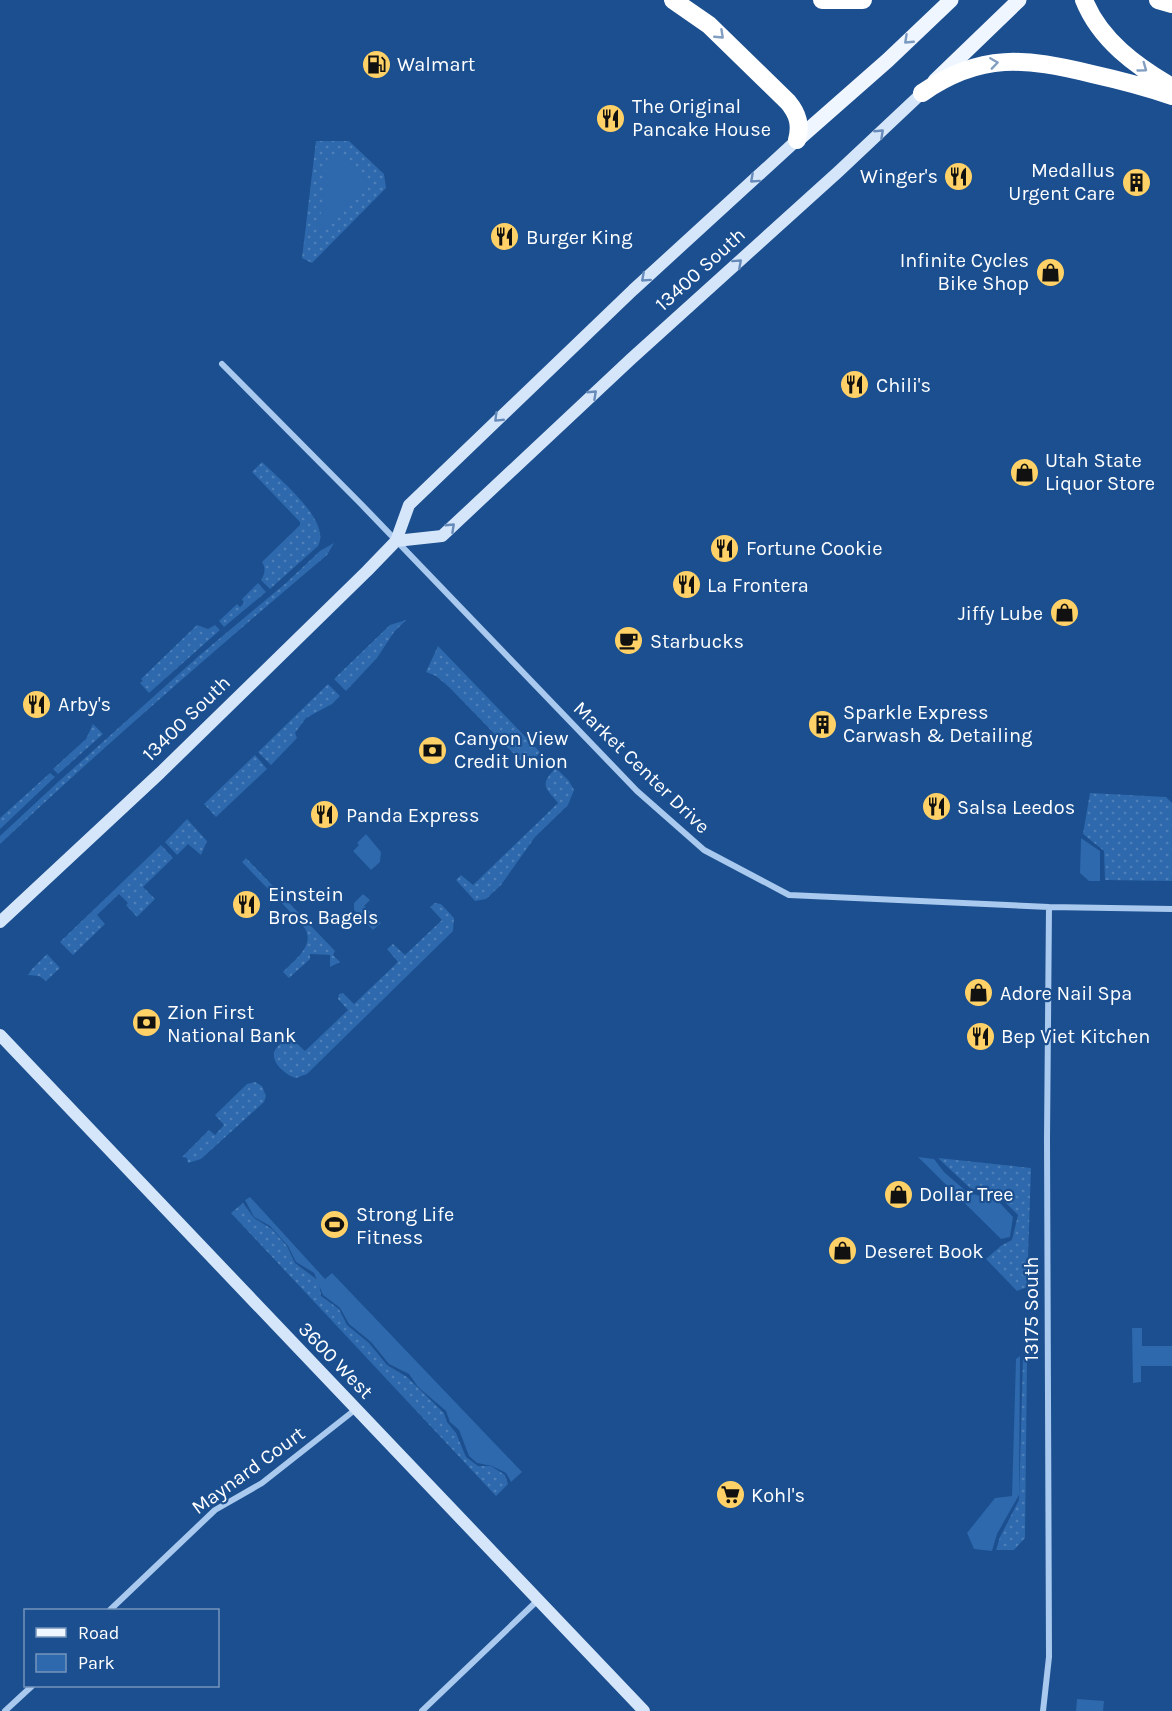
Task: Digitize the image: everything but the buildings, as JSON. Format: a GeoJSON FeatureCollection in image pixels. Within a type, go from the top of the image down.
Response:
{"type":"FeatureCollection","features":[{"type":"Feature","properties":{"kind":"highway"},"geometry":{"type":"LineString","coordinates":[[673,0],[709,25],[788,102],[797,117],[799,132],[797,140]]}},
{"type":"Feature","properties":{"kind":"highway"},"geometry":{"type":"LineString","coordinates":[[822,0],[863,0]]}},
{"type":"Feature","properties":{"kind":"highway"},"geometry":{"type":"LineString","coordinates":[[1084,0],[1095,22],[1115,47],[1172,87]]}},
{"type":"Feature","properties":{"kind":"highway"},"geometry":{"type":"LineString","coordinates":[[1158,0],[1172,4]]}},
{"type":"Feature","properties":{"kind":"highway"},"geometry":{"type":"LineString","coordinates":[[922,93],[937,83],[971,68],[1028,61],[1066,68],[1172,96]]}},
{"type":"Feature","properties":{"kind":"main road","name":"13400 South"},"geometry":{"type":"LineString","coordinates":[[0,922],[160,773],[396,541],[409,506],[633,290],[951,0]]}},
{"type":"Feature","properties":{"kind":"main road","name":"13400 South"},"geometry":{"type":"LineString","coordinates":[[396,541],[442,536],[631,359],[922,93],[1019,0]]}},
{"type":"Feature","properties":{"kind":"main road","name":"3600 West"},"geometry":{"type":"LineString","coordinates":[[0,1035],[644,1711]]}},
{"type":"Feature","properties":{"kind":"street","name":"Market Center Drive"},"geometry":{"type":"LineString","coordinates":[[222,364],[637,791],[704,850],[789,895],[1049,907],[1172,909]]}},
{"type":"Feature","properties":{"kind":"street","name":"13175 South"},"geometry":{"type":"LineString","coordinates":[[1043,1711],[1049,1657],[1047,1139],[1049,907]]}},
{"type":"Feature","properties":{"kind":"street","name":"Maynard Court"},"geometry":{"type":"LineString","coordinates":[[112,1609],[215,1510],[262,1483],[356,1409]]}},
{"type":"Feature","properties":{"kind":"street"},"geometry":{"type":"LineString","coordinates":[[422,1711],[538,1600]]}},
{"type":"Feature","properties":{"kind":"street"},"geometry":{"type":"LineString","coordinates":[[5,1711],[31,1687]]}},
{"type":"Feature","properties":{"kind":"green space"},"geometry":{"type":"Polygon","coordinates":[[[316,141],[349,141],[384,174],[386,188],[312,263],[302,258],[316,141]]]}},
{"type":"Feature","properties":{"kind":"green space"},"geometry":{"type":"Polygon","coordinates":[[[328,155],[347,157],[370,184],[318,236],[328,155]]]}},
{"type":"Feature","properties":{"kind":"green space"},"geometry":{"type":"Polygon","coordinates":[[[262,462],[302,501],[318,525],[320,536],[318,546],[270,589],[261,580],[264,571],[262,562],[300,525],[300,522],[252,472],[262,462]]]}},
{"type":"Feature","properties":{"kind":"green space"},"geometry":{"type":"Polygon","coordinates":[[[334,543],[327,555],[162,697],[0,844],[0,836],[57,783],[320,551],[334,543]]]}},
{"type":"Feature","properties":{"kind":"green space"},"geometry":{"type":"Polygon","coordinates":[[[258,583],[266,592],[224,627],[219,621],[237,604],[240,607],[244,603],[242,599],[258,583]]]}},
{"type":"Feature","properties":{"kind":"green space"},"geometry":{"type":"Polygon","coordinates":[[[406,620],[394,632],[377,658],[346,691],[334,679],[390,625],[406,620]]]}},
{"type":"Feature","properties":{"kind":"green space"},"geometry":{"type":"Polygon","coordinates":[[[197,625],[208,629],[215,625],[220,630],[149,693],[140,683],[143,681],[141,679],[197,625]]]}},
{"type":"Feature","properties":{"kind":"green space"},"geometry":{"type":"Polygon","coordinates":[[[438,646],[540,752],[534,759],[527,762],[520,760],[449,687],[436,676],[426,672],[438,646]]]}},
{"type":"Feature","properties":{"kind":"green space"},"geometry":{"type":"Polygon","coordinates":[[[328,684],[340,696],[332,704],[306,718],[295,733],[297,738],[271,765],[258,752],[328,684]]]}},
{"type":"Feature","properties":{"kind":"green space"},"geometry":{"type":"Polygon","coordinates":[[[93,724],[103,734],[58,774],[53,769],[86,739],[93,724]]]}},
{"type":"Feature","properties":{"kind":"green space"},"geometry":{"type":"Polygon","coordinates":[[[255,755],[267,769],[216,817],[204,804],[255,755]]]}},
{"type":"Feature","properties":{"kind":"green space"},"geometry":{"type":"Polygon","coordinates":[[[556,768],[569,781],[574,790],[568,805],[535,837],[501,885],[486,899],[475,901],[456,880],[461,875],[473,885],[558,803],[546,786],[547,778],[556,768]]]}},
{"type":"Feature","properties":{"kind":"green space"},"geometry":{"type":"Polygon","coordinates":[[[50,773],[55,777],[0,829],[0,818],[50,773]]]}},
{"type":"Feature","properties":{"kind":"green space"},"geometry":{"type":"Polygon","coordinates":[[[1090,793],[1166,797],[1172,803],[1172,881],[1105,880],[1104,851],[1083,834],[1090,793]]]}},
{"type":"Feature","properties":{"kind":"green space"},"geometry":{"type":"Polygon","coordinates":[[[187,819],[207,841],[201,855],[188,844],[177,855],[165,842],[187,819]]]}},
{"type":"Feature","properties":{"kind":"green space"},"geometry":{"type":"Polygon","coordinates":[[[366,834],[381,852],[380,862],[371,870],[353,851],[366,834]]]}},
{"type":"Feature","properties":{"kind":"green space"},"geometry":{"type":"Polygon","coordinates":[[[1081,838],[1100,851],[1100,881],[1089,881],[1080,873],[1081,838]]]}},
{"type":"Feature","properties":{"kind":"green space"},"geometry":{"type":"Polygon","coordinates":[[[161,845],[173,858],[143,887],[155,899],[137,917],[119,894],[97,915],[105,924],[73,955],[60,942],[161,845]]]}},
{"type":"Feature","properties":{"kind":"green space"},"geometry":{"type":"Polygon","coordinates":[[[246,858],[335,951],[333,955],[340,962],[330,967],[330,955],[310,954],[310,959],[289,978],[283,972],[303,950],[308,938],[306,931],[302,924],[242,862],[246,858]]]}},
{"type":"Feature","properties":{"kind":"green space"},"geometry":{"type":"Polygon","coordinates":[[[363,894],[370,900],[364,906],[381,923],[373,930],[354,910],[354,903],[363,894]]]}},
{"type":"Feature","properties":{"kind":"green space"},"geometry":{"type":"Polygon","coordinates":[[[435,903],[441,904],[454,918],[453,931],[307,1074],[296,1078],[284,1071],[274,1059],[278,1046],[289,1036],[305,1051],[348,1010],[338,999],[339,994],[343,993],[354,1004],[398,962],[387,949],[393,944],[405,955],[442,920],[430,907],[435,903]]]}},
{"type":"Feature","properties":{"kind":"green space"},"geometry":{"type":"Polygon","coordinates":[[[47,954],[60,968],[46,981],[39,976],[28,975],[32,969],[47,954]]]}},
{"type":"Feature","properties":{"kind":"green space"},"geometry":{"type":"Polygon","coordinates":[[[255,1082],[262,1086],[266,1096],[264,1102],[201,1159],[188,1163],[187,1158],[182,1157],[209,1130],[215,1135],[224,1125],[215,1115],[247,1084],[255,1082]]]}},
{"type":"Feature","properties":{"kind":"green space"},"geometry":{"type":"Polygon","coordinates":[[[918,1157],[934,1159],[944,1172],[967,1192],[999,1202],[1013,1217],[1010,1237],[1001,1239],[918,1157]]]}},
{"type":"Feature","properties":{"kind":"green space"},"geometry":{"type":"Polygon","coordinates":[[[938,1158],[1031,1168],[1027,1287],[1017,1291],[986,1259],[1002,1245],[1012,1240],[1018,1215],[1000,1197],[970,1188],[938,1158]]]}},
{"type":"Feature","properties":{"kind":"green space"},"geometry":{"type":"Polygon","coordinates":[[[250,1197],[325,1279],[332,1273],[522,1472],[511,1482],[506,1473],[492,1466],[477,1463],[469,1456],[459,1430],[450,1422],[446,1411],[418,1387],[409,1374],[389,1364],[371,1342],[349,1324],[340,1308],[323,1295],[314,1273],[296,1262],[288,1246],[270,1226],[254,1217],[245,1200],[250,1197]]]}},
{"type":"Feature","properties":{"kind":"green space"},"geometry":{"type":"Polygon","coordinates":[[[243,1203],[254,1218],[272,1229],[287,1246],[295,1263],[319,1281],[321,1296],[339,1309],[347,1325],[369,1343],[387,1365],[407,1377],[444,1413],[466,1457],[478,1466],[491,1466],[505,1475],[508,1484],[496,1496],[231,1213],[243,1203]]]}},
{"type":"Feature","properties":{"kind":"green space"},"geometry":{"type":"Polygon","coordinates":[[[1132,1328],[1142,1328],[1142,1346],[1172,1346],[1172,1366],[1141,1366],[1141,1382],[1133,1383],[1132,1328]]]}},
{"type":"Feature","properties":{"kind":"green space"},"geometry":{"type":"Polygon","coordinates":[[[1020,1356],[1019,1495],[997,1534],[992,1551],[974,1549],[967,1533],[995,1498],[1012,1496],[1016,1359],[1020,1356]]]}},
{"type":"Feature","properties":{"kind":"green space"},"geometry":{"type":"Polygon","coordinates":[[[1023,1358],[1027,1359],[1025,1538],[1014,1550],[996,1550],[1019,1500],[1023,1358]]]}},
{"type":"Feature","properties":{"kind":"green space"},"geometry":{"type":"Polygon","coordinates":[[[1077,1699],[1104,1701],[1103,1711],[1076,1711],[1077,1699]]]}},
{"type":"Feature","properties":{"kind":"place","name":"Walmart"},"geometry":{"type":"Point","coordinates":[376,64]}},
{"type":"Feature","properties":{"kind":"place","name":"The Original Pancake House"},"geometry":{"type":"Point","coordinates":[611,118]}},
{"type":"Feature","properties":{"kind":"place","name":"Winger's"},"geometry":{"type":"Point","coordinates":[959,176]}},
{"type":"Feature","properties":{"kind":"place","name":"Medallus Urgent Care"},"geometry":{"type":"Point","coordinates":[1136,182]}},
{"type":"Feature","properties":{"kind":"place","name":"Burger King"},"geometry":{"type":"Point","coordinates":[505,237]}},
{"type":"Feature","properties":{"kind":"place","name":"Infinite Cycles Bike Shop"},"geometry":{"type":"Point","coordinates":[1050,272]}},
{"type":"Feature","properties":{"kind":"place","name":"Chili's"},"geometry":{"type":"Point","coordinates":[855,385]}},
{"type":"Feature","properties":{"kind":"place","name":"Utah State Liquor Store"},"geometry":{"type":"Point","coordinates":[1024,472]}},
{"type":"Feature","properties":{"kind":"place","name":"Fortune Cookie"},"geometry":{"type":"Point","coordinates":[725,548]}},
{"type":"Feature","properties":{"kind":"place","name":"La Frontera"},"geometry":{"type":"Point","coordinates":[686,585]}},
{"type":"Feature","properties":{"kind":"place","name":"Jiffy Lube"},"geometry":{"type":"Point","coordinates":[1064,613]}},
{"type":"Feature","properties":{"kind":"place","name":"Starbucks"},"geometry":{"type":"Point","coordinates":[629,641]}},
{"type":"Feature","properties":{"kind":"place","name":"Arby's"},"geometry":{"type":"Point","coordinates":[37,704]}},
{"type":"Feature","properties":{"kind":"place","name":"Sparkle Express Carwash & Detailing"},"geometry":{"type":"Point","coordinates":[822,724]}},
{"type":"Feature","properties":{"kind":"place","name":"Canyon View Credit Union"},"geometry":{"type":"Point","coordinates":[433,750]}},
{"type":"Feature","properties":{"kind":"place","name":"Salsa Leedos"},"geometry":{"type":"Point","coordinates":[936,807]}},
{"type":"Feature","properties":{"kind":"place","name":"Panda Express"},"geometry":{"type":"Point","coordinates":[325,815]}},
{"type":"Feature","properties":{"kind":"place","name":"Einstein Bros. Bagels"},"geometry":{"type":"Point","coordinates":[247,905]}},
{"type":"Feature","properties":{"kind":"place","name":"Adore Nail Spa"},"geometry":{"type":"Point","coordinates":[979,993]}},
{"type":"Feature","properties":{"kind":"place","name":"Zion First National Bank"},"geometry":{"type":"Point","coordinates":[146,1023]}},
{"type":"Feature","properties":{"kind":"place","name":"Bep Viet Kitchen"},"geometry":{"type":"Point","coordinates":[980,1036]}},
{"type":"Feature","properties":{"kind":"place","name":"Dollar Tree"},"geometry":{"type":"Point","coordinates":[898,1194]}},
{"type":"Feature","properties":{"kind":"place","name":"Strong Life Fitness"},"geometry":{"type":"Point","coordinates":[335,1225]}},
{"type":"Feature","properties":{"kind":"place","name":"Deseret Book"},"geometry":{"type":"Point","coordinates":[843,1251]}},
{"type":"Feature","properties":{"kind":"place","name":"Kohl's"},"geometry":{"type":"Point","coordinates":[730,1495]}}]}
